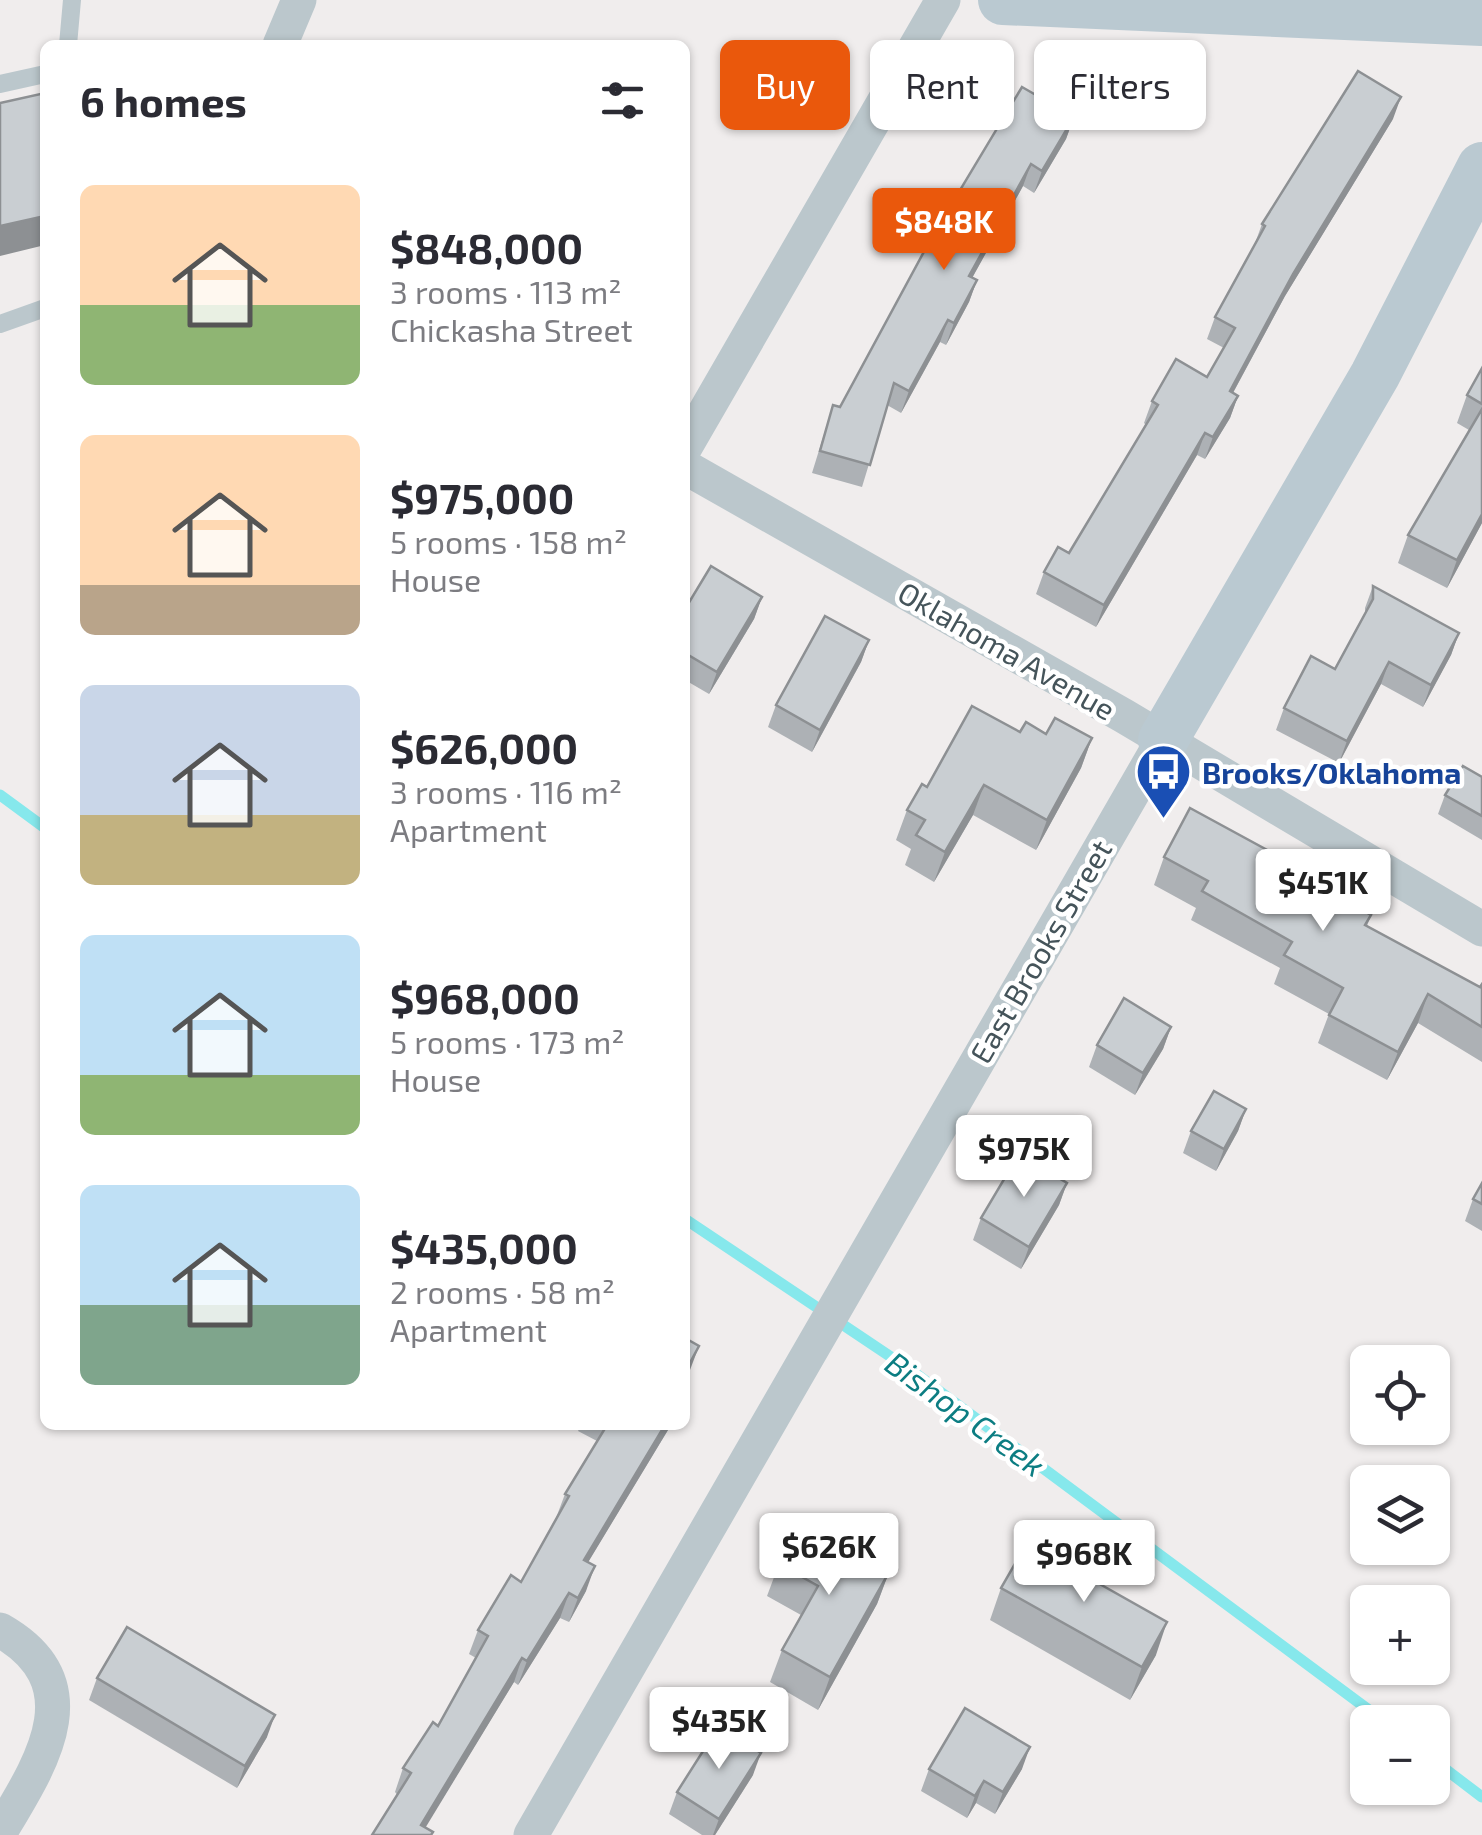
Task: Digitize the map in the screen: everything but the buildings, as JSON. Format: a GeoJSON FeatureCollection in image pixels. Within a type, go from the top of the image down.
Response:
{"type":"FeatureCollection","features":[{"type":"Feature","properties":{"kind":"street"},"geometry":{"type":"LineString","coordinates":[[282,40],[299,0]]}},
{"type":"Feature","properties":{"kind":"street"},"geometry":{"type":"LineString","coordinates":[[690,439],[943,0]]}},
{"type":"Feature","properties":{"kind":"street"},"geometry":{"type":"LineString","coordinates":[[1003,0],[1482,21]]}},
{"type":"Feature","properties":{"kind":"street"},"geometry":{"type":"LineString","coordinates":[[1431,19],[1482,53]]}},
{"type":"Feature","properties":{"kind":"street","name":"East Brooks Street"},"geometry":{"type":"LineString","coordinates":[[531,1835],[1375,375],[1482,167]]}},
{"type":"Feature","properties":{"kind":"street","name":"Oklahoma Avenue"},"geometry":{"type":"LineString","coordinates":[[690,470],[1163,740],[1482,929]]}},
{"type":"Feature","properties":{"kind":"street"},"geometry":{"type":"LineString","coordinates":[[0,1630],[34,1658],[51,1689],[55,1712],[49,1741],[34,1776],[0,1832]]}},
{"type":"Feature","properties":{"kind":"lane"},"geometry":{"type":"LineString","coordinates":[[68,40],[72,0]]}},
{"type":"Feature","properties":{"kind":"lane"},"geometry":{"type":"LineString","coordinates":[[0,84],[40,75]]}},
{"type":"Feature","properties":{"kind":"lane"},"geometry":{"type":"LineString","coordinates":[[0,324],[40,310]]}},
{"type":"Feature","properties":{"kind":"waterway","name":"Bishop Creek"},"geometry":{"type":"LineString","coordinates":[[0,795],[40,824]]}},
{"type":"Feature","properties":{"kind":"waterway","name":"Bishop Creek"},"geometry":{"type":"LineString","coordinates":[[690,1222],[912,1371],[1362,1705]]}},
{"type":"Feature","properties":{"kind":"waterway","name":"Bishop Creek"},"geometry":{"type":"LineString","coordinates":[[1450,1773],[1482,1797]]}},
{"type":"Feature","properties":{"kind":"place","name":"Brooks/Oklahoma"},"geometry":{"type":"Point","coordinates":[1163,821]}}]}
